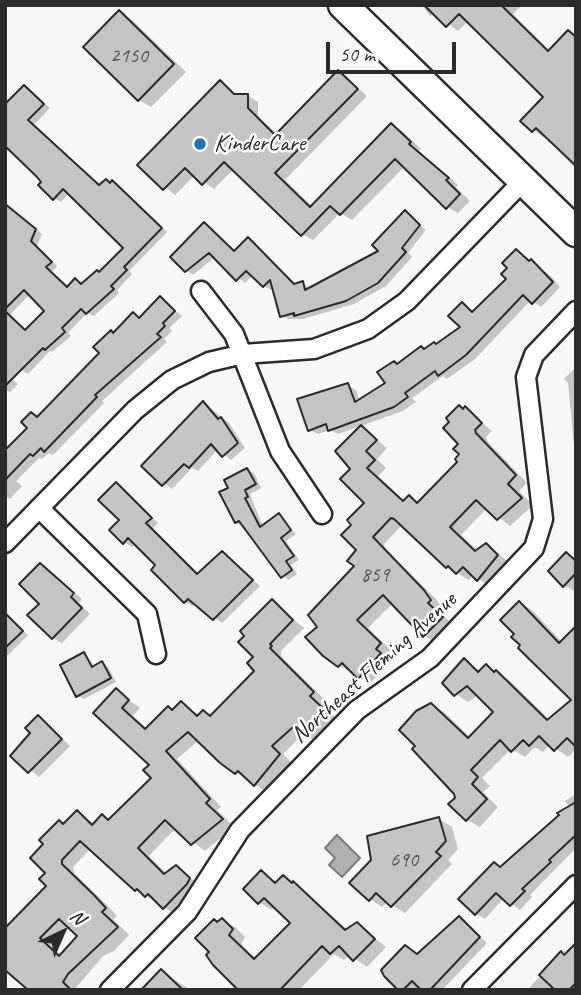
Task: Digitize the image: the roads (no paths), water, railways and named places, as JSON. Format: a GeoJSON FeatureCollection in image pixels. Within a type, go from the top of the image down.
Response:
{"type":"FeatureCollection","features":[{"type":"Feature","properties":{"kind":"main road"},"geometry":{"type":"LineString","coordinates":[[343,5],[523,181],[573,225]]}},
{"type":"Feature","properties":{"kind":"street"},"geometry":{"type":"LineString","coordinates":[[5,543],[135,410],[172,380],[209,362],[243,354],[314,349],[368,329],[407,301],[523,181]]}},
{"type":"Feature","properties":{"kind":"street"},"geometry":{"type":"LineString","coordinates":[[201,291],[234,334],[280,451],[322,514]]}},
{"type":"Feature","properties":{"kind":"street","name":"Northeast Fleming Avenue"},"geometry":{"type":"LineString","coordinates":[[110,990],[187,912],[235,836],[343,723],[367,701],[430,657],[534,548],[542,519],[526,377],[534,355],[576,311]]}},
{"type":"Feature","properties":{"kind":"street"},"geometry":{"type":"LineString","coordinates":[[39,508],[148,614],[156,654]]}},
{"type":"Feature","properties":{"kind":"street"},"geometry":{"type":"LineString","coordinates":[[471,990],[576,885]]}},
{"type":"Feature","properties":{"kind":"place","name":"KinderCare"},"geometry":{"type":"Point","coordinates":[200,144]}}]}
